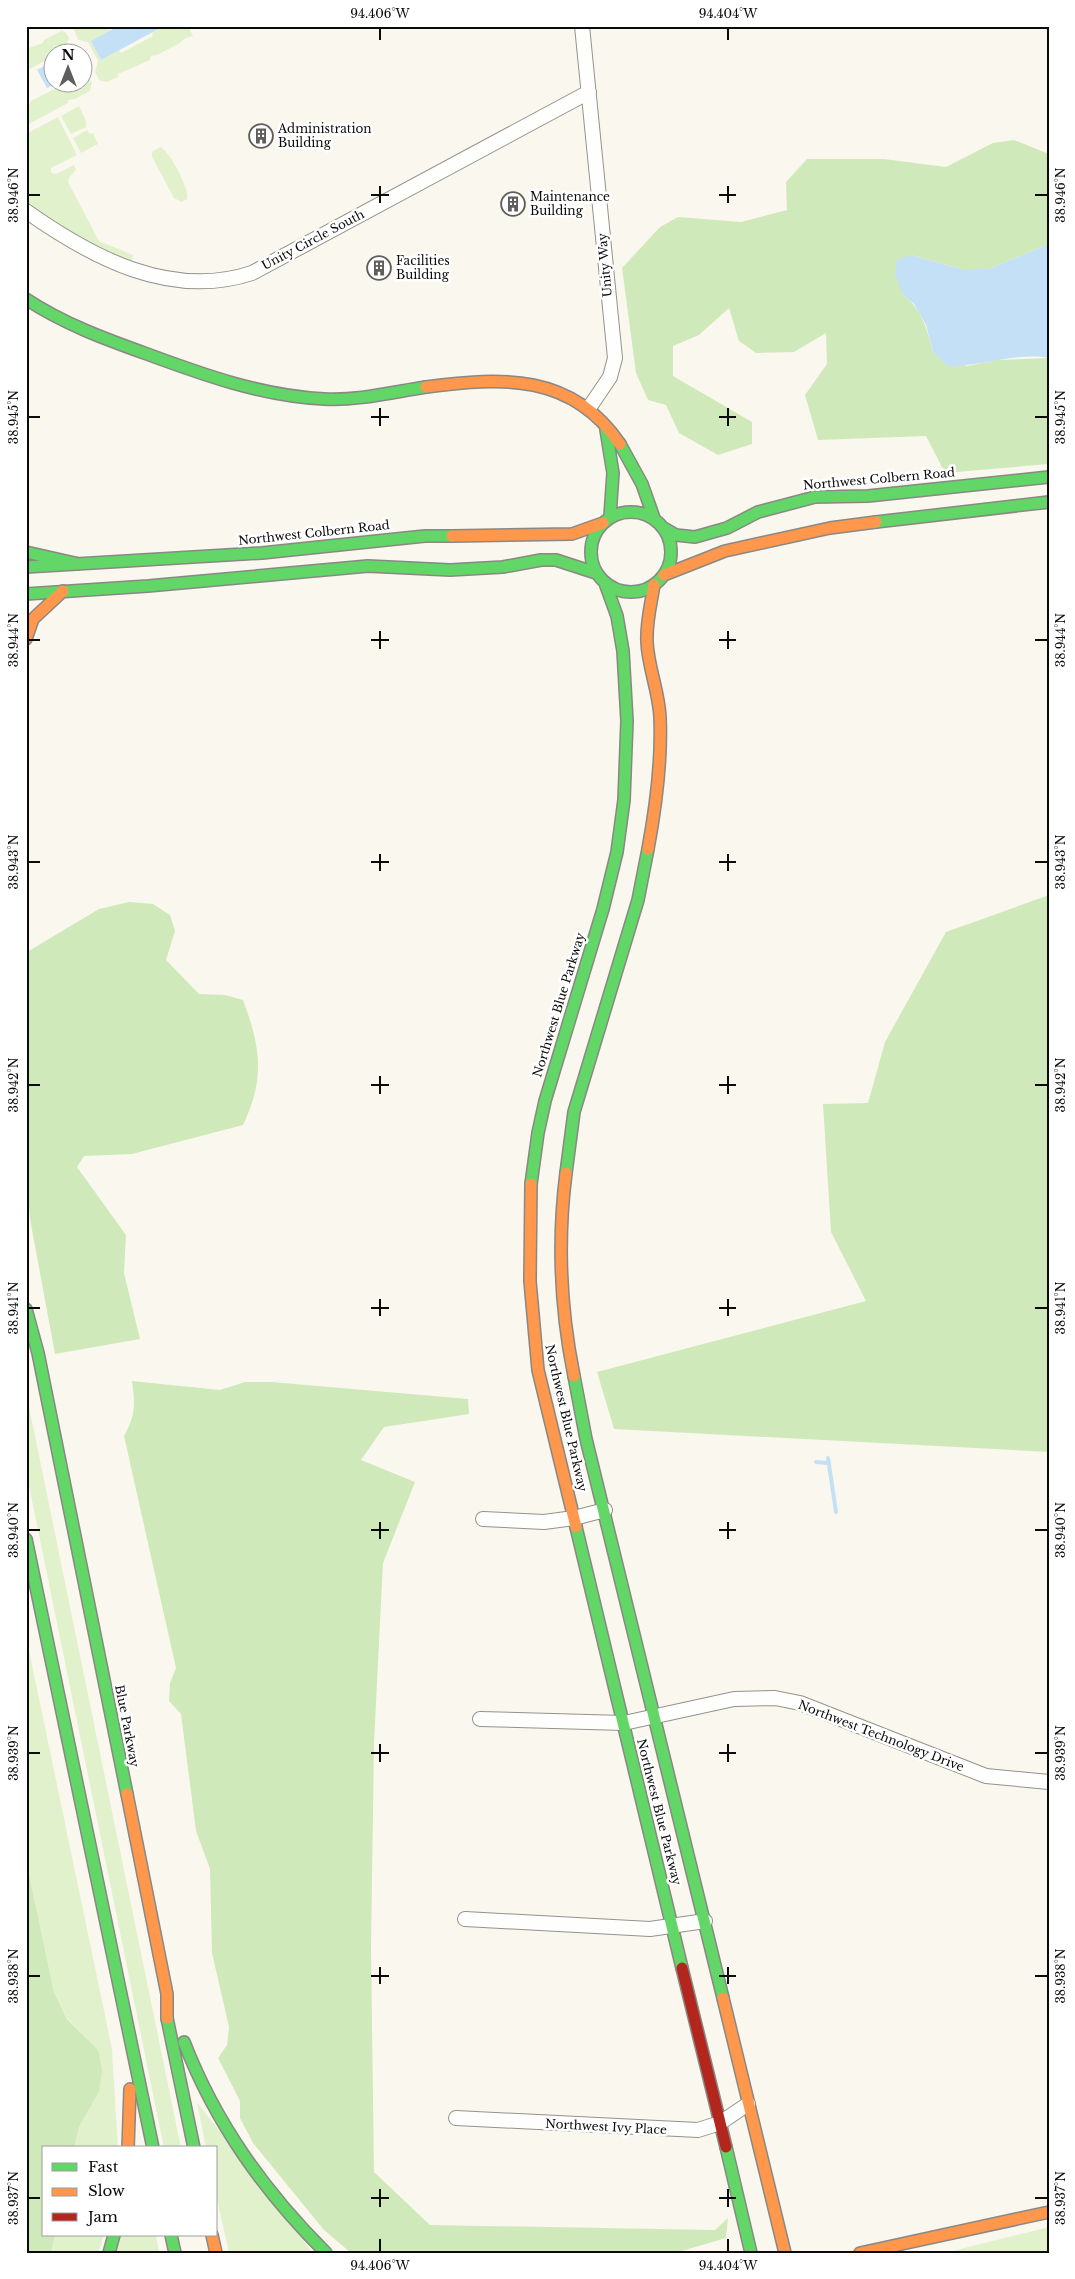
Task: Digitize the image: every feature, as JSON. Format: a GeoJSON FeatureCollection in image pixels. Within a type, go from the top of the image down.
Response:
{"type":"FeatureCollection","features":[{"type":"Feature","properties":{"kind":"main road"},"geometry":{"type":"LineString","coordinates":[[26,299],[66,325],[244,387],[327,399],[402,392],[469,382],[516,380],[553,387],[583,402],[621,441],[658,522],[669,538],[670,564],[664,576]]}},
{"type":"Feature","properties":{"kind":"main road"},"geometry":{"type":"LineString","coordinates":[[603,421],[612,450],[614,479],[606,520],[595,534],[591,547],[591,560],[596,573],[605,583],[616,590],[643,591],[654,585],[664,576],[725,551],[830,528],[1049,502]]}},
{"type":"Feature","properties":{"kind":"main road","name":"Northwest Colbern Road"},"geometry":{"type":"LineString","coordinates":[[658,522],[676,535],[695,537],[727,528],[758,512],[815,497],[868,496],[1049,477]]}},
{"type":"Feature","properties":{"kind":"main road"},"geometry":{"type":"LineString","coordinates":[[606,520],[627,512],[640,513],[658,522]]}},
{"type":"Feature","properties":{"kind":"main road","name":"Northwest Colbern Road"},"geometry":{"type":"LineString","coordinates":[[26,567],[262,553],[425,536],[560,535],[572,534],[606,520]]}},
{"type":"Feature","properties":{"kind":"main road"},"geometry":{"type":"LineString","coordinates":[[26,552],[78,564]]}},
{"type":"Feature","properties":{"kind":"main road"},"geometry":{"type":"LineString","coordinates":[[26,594],[148,586],[368,566],[450,570],[503,567],[541,560],[560,561],[596,573]]}},
{"type":"Feature","properties":{"kind":"main road","name":"Northwest Blue Parkway"},"geometry":{"type":"LineString","coordinates":[[605,583],[618,622],[627,696],[628,749],[623,810],[611,877],[548,1090],[540,1125],[531,1184],[529,1279],[538,1370],[751,2253]]}},
{"type":"Feature","properties":{"kind":"main road","name":"Northwest Blue Parkway"},"geometry":{"type":"LineString","coordinates":[[654,585],[646,624],[647,642],[660,715],[659,771],[655,811],[638,900],[574,1112],[561,1214],[560,1258],[564,1328],[584,1430],[785,2253]]}},
{"type":"Feature","properties":{"kind":"main road"},"geometry":{"type":"LineString","coordinates":[[26,639],[33,619],[63,591]]}},
{"type":"Feature","properties":{"kind":"main road","name":"Blue Parkway"},"geometry":{"type":"LineString","coordinates":[[26,1310],[42,1372],[166,1994],[166,2020],[194,2146]]}},
{"type":"Feature","properties":{"kind":"main road"},"geometry":{"type":"LineString","coordinates":[[26,1539],[152,2146]]}},
{"type":"Feature","properties":{"kind":"main road"},"geometry":{"type":"LineString","coordinates":[[166,1994],[193,2067],[236,2146],[265,2188],[294,2222],[326,2253]]}},
{"type":"Feature","properties":{"kind":"main road"},"geometry":{"type":"LineString","coordinates":[[128,2146],[132,2049]]}},
{"type":"Feature","properties":{"kind":"main road"},"geometry":{"type":"LineString","coordinates":[[860,2253],[1049,2212]]}},
{"type":"Feature","properties":{"kind":"main road"},"geometry":{"type":"LineString","coordinates":[[109,2253],[114,2236]]}},
{"type":"Feature","properties":{"kind":"main road"},"geometry":{"type":"LineString","coordinates":[[171,2236],[174,2253]]}},
{"type":"Feature","properties":{"kind":"main road"},"geometry":{"type":"LineString","coordinates":[[212,2236],[216,2253]]}},
{"type":"Feature","properties":{"kind":"street","name":"Unity Way"},"geometry":{"type":"LineString","coordinates":[[582,26],[614,358],[610,377],[589,408]]}},
{"type":"Feature","properties":{"kind":"street","name":"Unity Circle South"},"geometry":{"type":"LineString","coordinates":[[26,211],[65,238],[103,258],[142,273],[185,280],[222,280],[237,277],[252,272],[589,92]]}},
{"type":"Feature","properties":{"kind":"street"},"geometry":{"type":"LineString","coordinates":[[483,1519],[544,1522],[574,1518],[605,1510]]}},
{"type":"Feature","properties":{"kind":"street","name":"Northwest Technology Drive"},"geometry":{"type":"LineString","coordinates":[[480,1719],[624,1723],[655,1718],[734,1699],[775,1698],[800,1703],[986,1776],[1049,1782]]}},
{"type":"Feature","properties":{"kind":"street"},"geometry":{"type":"LineString","coordinates":[[464,1918],[650,1928],[705,1921]]}},
{"type":"Feature","properties":{"kind":"street","name":"Northwest Ivy Place"},"geometry":{"type":"LineString","coordinates":[[456,2118],[698,2130],[720,2123],[748,2104]]}},
{"type":"Feature","properties":{"kind":"green space"},"geometry":{"type":"Polygon","coordinates":[[[73,26],[111,26],[108,28],[110,31],[92,42],[78,40],[73,26]]]}},
{"type":"Feature","properties":{"kind":"green space"},"geometry":{"type":"Polygon","coordinates":[[[164,26],[188,26],[193,36],[184,39],[157,55],[151,56],[150,60],[118,74],[118,77],[107,82],[99,80],[95,72],[98,61],[92,50],[92,43],[101,60],[119,50],[121,53],[153,36],[152,33],[164,26]]]}},
{"type":"Feature","properties":{"kind":"green space"},"geometry":{"type":"Polygon","coordinates":[[[61,31],[65,32],[69,38],[67,42],[43,42],[61,31]]]}},
{"type":"Feature","properties":{"kind":"green space"},"geometry":{"type":"Polygon","coordinates":[[[42,43],[42,62],[26,71],[26,49],[42,43]]]}},
{"type":"Feature","properties":{"kind":"green space"},"geometry":{"type":"Polygon","coordinates":[[[48,92],[88,92],[75,99],[68,100],[68,103],[29,124],[26,111],[31,101],[48,92]]]}},
{"type":"Feature","properties":{"kind":"green space"},"geometry":{"type":"Polygon","coordinates":[[[79,106],[86,121],[86,127],[71,134],[61,116],[79,106]]]}},
{"type":"Feature","properties":{"kind":"green space"},"geometry":{"type":"Polygon","coordinates":[[[58,117],[77,155],[51,168],[51,173],[56,174],[74,165],[76,170],[70,176],[68,182],[99,241],[133,255],[132,260],[122,259],[94,247],[26,202],[26,134],[58,117]]]}},
{"type":"Feature","properties":{"kind":"green space"},"geometry":{"type":"Polygon","coordinates":[[[87,130],[90,134],[93,133],[98,144],[81,153],[73,138],[87,130]]]}},
{"type":"Feature","properties":{"kind":"green space"},"geometry":{"type":"Polygon","coordinates":[[[1014,140],[1049,154],[1049,244],[989,269],[961,269],[911,255],[903,295],[919,313],[926,328],[933,352],[967,366],[997,360],[1049,358],[1049,464],[945,473],[926,436],[818,440],[805,395],[827,364],[826,333],[794,352],[756,353],[739,341],[729,308],[699,335],[673,346],[673,376],[752,422],[752,444],[718,455],[679,433],[666,405],[648,400],[636,373],[622,268],[660,227],[678,217],[741,222],[787,210],[786,182],[807,159],[884,159],[946,167],[993,143],[1014,140]]]}},
{"type":"Feature","properties":{"kind":"green space"},"geometry":{"type":"Polygon","coordinates":[[[160,147],[174,163],[182,180],[187,199],[182,202],[174,198],[152,157],[152,152],[160,147]]]}},
{"type":"Feature","properties":{"kind":"green space"},"geometry":{"type":"Polygon","coordinates":[[[1049,895],[1049,1452],[614,1429],[597,1372],[866,1301],[831,1232],[823,1104],[868,1103],[885,1042],[946,932],[1049,895]]]}},
{"type":"Feature","properties":{"kind":"green space"},"geometry":{"type":"Polygon","coordinates":[[[129,902],[153,904],[170,915],[175,931],[166,960],[199,994],[225,995],[243,1000],[254,1033],[257,1049],[258,1063],[255,1093],[243,1125],[132,1154],[84,1156],[77,1167],[126,1235],[124,1273],[140,1339],[55,1354],[30,1219],[26,1163],[27,952],[99,909],[129,902]]]}},
{"type":"Feature","properties":{"kind":"green space"},"geometry":{"type":"Polygon","coordinates":[[[132,1381],[220,1390],[245,1382],[272,1382],[468,1399],[469,1414],[384,1427],[361,1460],[415,1482],[383,1563],[374,1743],[371,1948],[374,2172],[430,2225],[715,2230],[728,2218],[726,2238],[675,2253],[351,2253],[324,2230],[253,2143],[240,2118],[240,2101],[218,2058],[227,2045],[229,2027],[212,1953],[210,1869],[196,1831],[181,1714],[169,1701],[170,1683],[176,1668],[124,1436],[131,1422],[134,1409],[132,1381]]]}},
{"type":"Feature","properties":{"kind":"green space"},"geometry":{"type":"Polygon","coordinates":[[[26,1392],[181,2146],[164,2146],[26,1471],[26,1392]]]}},
{"type":"Feature","properties":{"kind":"green space"},"geometry":{"type":"Polygon","coordinates":[[[26,1636],[112,2049],[118,2146],[74,2146],[79,2127],[99,2092],[97,2050],[67,2018],[54,1992],[26,1860],[26,1636]]]}},
{"type":"Feature","properties":{"kind":"green space"},"geometry":{"type":"Polygon","coordinates":[[[26,1860],[54,1992],[67,2019],[98,2050],[102,2070],[99,2092],[79,2127],[74,2146],[42,2146],[42,2236],[55,2236],[51,2253],[26,2253],[26,1860]]]}},
{"type":"Feature","properties":{"kind":"green space"},"geometry":{"type":"Polygon","coordinates":[[[197,2102],[313,2253],[229,2253],[218,2204],[218,2146],[206,2146],[197,2102]]]}},
{"type":"Feature","properties":{"kind":"green space"},"geometry":{"type":"Polygon","coordinates":[[[1049,2227],[1049,2253],[944,2253],[1049,2227]]]}},
{"type":"Feature","properties":{"kind":"green space"},"geometry":{"type":"Polygon","coordinates":[[[55,2236],[104,2236],[98,2253],[51,2253],[55,2236]]]}},
{"type":"Feature","properties":{"kind":"green space"},"geometry":{"type":"Polygon","coordinates":[[[119,2236],[156,2236],[159,2253],[114,2253],[119,2236]]]}},
{"type":"Feature","properties":{"kind":"water"},"geometry":{"type":"Polygon","coordinates":[[[118,26],[164,26],[101,60],[91,41],[118,26]]]}},
{"type":"Feature","properties":{"kind":"water"},"geometry":{"type":"Polygon","coordinates":[[[42,67],[42,79],[37,70],[42,67]]]}},
{"type":"Feature","properties":{"kind":"water"},"geometry":{"type":"Polygon","coordinates":[[[1049,244],[1049,358],[1011,358],[960,366],[948,366],[933,352],[926,325],[914,304],[903,295],[895,275],[897,260],[911,255],[961,269],[989,269],[1049,244]]]}},
{"type":"Feature","properties":{"kind":"waterway"},"geometry":{"type":"LineString","coordinates":[[828,1458],[836,1512]]}},
{"type":"Feature","properties":{"kind":"waterway"},"geometry":{"type":"LineString","coordinates":[[816,1462],[829,1463]]}},
{"type":"Feature","properties":{"kind":"traffic: fast"},"geometry":{"type":"LineString","coordinates":[[26,299],[55,316],[100,337],[190,369],[278,394],[337,399],[426,387]]}},
{"type":"Feature","properties":{"kind":"traffic: fast"},"geometry":{"type":"LineString","coordinates":[[606,430],[613,473],[610,516]]}},
{"type":"Feature","properties":{"kind":"traffic: fast"},"geometry":{"type":"LineString","coordinates":[[620,444],[642,484],[654,518]]}},
{"type":"Feature","properties":{"kind":"traffic: fast"},"geometry":{"type":"LineString","coordinates":[[662,527],[676,535],[695,537],[727,528],[758,512],[815,497],[868,496],[1049,477]]}},
{"type":"Feature","properties":{"kind":"traffic: fast"},"geometry":{"type":"LineString","coordinates":[[876,522],[1049,502]]}},
{"type":"Feature","properties":{"kind":"traffic: fast"},"geometry":{"type":"LineString","coordinates":[[631,512],[646,515],[659,524],[668,537],[671,552],[668,567],[659,580],[646,589],[631,592],[616,589],[603,580],[594,567],[591,552],[594,537],[603,524],[616,515],[631,512]]}},
{"type":"Feature","properties":{"kind":"traffic: fast"},"geometry":{"type":"LineString","coordinates":[[26,567],[262,553],[425,536],[452,536]]}},
{"type":"Feature","properties":{"kind":"traffic: fast"},"geometry":{"type":"LineString","coordinates":[[26,552],[79,564]]}},
{"type":"Feature","properties":{"kind":"traffic: fast"},"geometry":{"type":"LineString","coordinates":[[26,594],[148,586],[368,566],[450,570],[503,567],[541,560],[556,560],[596,573]]}},
{"type":"Feature","properties":{"kind":"traffic: fast"},"geometry":{"type":"LineString","coordinates":[[531,1184],[538,1133],[545,1101],[603,909],[617,852],[624,800],[627,721],[623,651],[617,616],[605,583]]}},
{"type":"Feature","properties":{"kind":"traffic: fast"},"geometry":{"type":"LineString","coordinates":[[566,1173],[574,1112],[638,900],[648,849]]}},
{"type":"Feature","properties":{"kind":"traffic: fast"},"geometry":{"type":"LineString","coordinates":[[26,1309],[38,1353],[127,1794]]}},
{"type":"Feature","properties":{"kind":"traffic: fast"},"geometry":{"type":"LineString","coordinates":[[574,1376],[586,1439],[723,1998]]}},
{"type":"Feature","properties":{"kind":"traffic: fast"},"geometry":{"type":"LineString","coordinates":[[576,1527],[682,1968]]}},
{"type":"Feature","properties":{"kind":"traffic: fast"},"geometry":{"type":"LineString","coordinates":[[26,1539],[153,2146]]}},
{"type":"Feature","properties":{"kind":"traffic: fast"},"geometry":{"type":"LineString","coordinates":[[167,2018],[194,2146]]}},
{"type":"Feature","properties":{"kind":"traffic: fast"},"geometry":{"type":"LineString","coordinates":[[184,2042],[211,2101],[244,2155],[282,2205],[326,2253]]}},
{"type":"Feature","properties":{"kind":"traffic: fast"},"geometry":{"type":"LineString","coordinates":[[726,2147],[751,2253]]}},
{"type":"Feature","properties":{"kind":"traffic: fast"},"geometry":{"type":"LineString","coordinates":[[109,2253],[114,2236]]}},
{"type":"Feature","properties":{"kind":"traffic: fast"},"geometry":{"type":"LineString","coordinates":[[171,2236],[175,2253]]}},
{"type":"Feature","properties":{"kind":"traffic: slow"},"geometry":{"type":"LineString","coordinates":[[426,387],[482,382],[508,382],[534,385],[558,392],[580,404],[601,421],[620,444]]}},
{"type":"Feature","properties":{"kind":"traffic: slow"},"geometry":{"type":"LineString","coordinates":[[664,575],[725,551],[830,528],[876,522]]}},
{"type":"Feature","properties":{"kind":"traffic: slow"},"geometry":{"type":"LineString","coordinates":[[452,536],[572,534],[603,523]]}},
{"type":"Feature","properties":{"kind":"traffic: slow"},"geometry":{"type":"LineString","coordinates":[[648,849],[656,800],[660,750],[659,708],[647,642],[648,620],[654,585]]}},
{"type":"Feature","properties":{"kind":"traffic: slow"},"geometry":{"type":"LineString","coordinates":[[26,639],[33,619],[63,591]]}},
{"type":"Feature","properties":{"kind":"traffic: slow"},"geometry":{"type":"LineString","coordinates":[[566,1173],[561,1225],[561,1275],[569,1350],[574,1376]]}},
{"type":"Feature","properties":{"kind":"traffic: slow"},"geometry":{"type":"LineString","coordinates":[[531,1184],[530,1281],[538,1370],[576,1527]]}},
{"type":"Feature","properties":{"kind":"traffic: slow"},"geometry":{"type":"LineString","coordinates":[[127,1794],[167,1994],[167,2018]]}},
{"type":"Feature","properties":{"kind":"traffic: slow"},"geometry":{"type":"LineString","coordinates":[[723,1998],[785,2253]]}},
{"type":"Feature","properties":{"kind":"traffic: slow"},"geometry":{"type":"LineString","coordinates":[[128,2146],[130,2089]]}},
{"type":"Feature","properties":{"kind":"traffic: slow"},"geometry":{"type":"LineString","coordinates":[[860,2253],[1049,2212]]}},
{"type":"Feature","properties":{"kind":"traffic: slow"},"geometry":{"type":"LineString","coordinates":[[212,2236],[216,2253]]}},
{"type":"Feature","properties":{"kind":"traffic: jam"},"geometry":{"type":"LineString","coordinates":[[682,1968],[726,2147]]}},
{"type":"Feature","properties":{"kind":"place","name":"Administration Building"},"geometry":{"type":"Point","coordinates":[261,136]}},
{"type":"Feature","properties":{"kind":"place","name":"Maintenance Building"},"geometry":{"type":"Point","coordinates":[513,204]}},
{"type":"Feature","properties":{"kind":"place","name":"Facilities Building"},"geometry":{"type":"Point","coordinates":[379,268]}}]}
